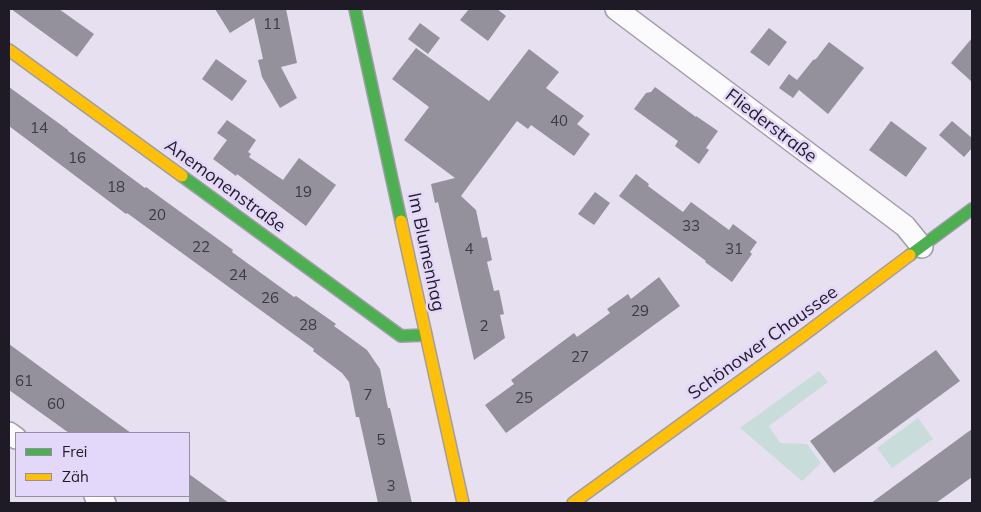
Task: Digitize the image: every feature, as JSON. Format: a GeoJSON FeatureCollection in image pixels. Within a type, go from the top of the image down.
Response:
{"type":"FeatureCollection","features":[{"type":"Feature","properties":{"kind":"street","name":"Im Blumenhag"},"geometry":{"type":"LineString","coordinates":[[355,9],[464,503]]}},
{"type":"Feature","properties":{"kind":"street","name":"Fliederstraße"},"geometry":{"type":"LineString","coordinates":[[616,9],[906,226],[922,247]]}},
{"type":"Feature","properties":{"kind":"street","name":"Anemonenstraße"},"geometry":{"type":"LineString","coordinates":[[9,50],[401,336],[426,335]]}},
{"type":"Feature","properties":{"kind":"street","name":"Schönower Chaussee"},"geometry":{"type":"LineString","coordinates":[[573,503],[801,337],[972,209]]}},
{"type":"Feature","properties":{"kind":"shaded area"},"geometry":{"type":"Polygon","coordinates":[[[819,371],[828,382],[769,426],[780,443],[807,444],[821,463],[802,481],[740,428],[819,371]]]}},
{"type":"Feature","properties":{"kind":"shaded area"},"geometry":{"type":"Polygon","coordinates":[[[918,418],[933,439],[892,468],[877,448],[918,418]]]}},
{"type":"Feature","properties":{"kind":"building"},"geometry":{"type":"Polygon","coordinates":[[[11,9],[59,9],[94,34],[77,57],[11,9]]]}},
{"type":"Feature","properties":{"kind":"building"},"geometry":{"type":"Polygon","coordinates":[[[215,9],[286,9],[297,63],[281,67],[297,98],[280,108],[262,77],[258,60],[263,59],[254,18],[230,33],[215,9]]]}},
{"type":"Feature","properties":{"kind":"building"},"geometry":{"type":"Polygon","coordinates":[[[469,9],[497,9],[506,16],[488,41],[460,20],[469,9]]]}},
{"type":"Feature","properties":{"kind":"building"},"geometry":{"type":"Polygon","coordinates":[[[420,23],[440,38],[428,54],[408,39],[420,23]]]}},
{"type":"Feature","properties":{"kind":"building"},"geometry":{"type":"Polygon","coordinates":[[[769,28],[787,42],[769,66],[750,52],[769,28]]]}},
{"type":"Feature","properties":{"kind":"building"},"geometry":{"type":"Polygon","coordinates":[[[972,38],[972,82],[951,63],[972,38]]]}},
{"type":"Feature","properties":{"kind":"building"},"geometry":{"type":"Polygon","coordinates":[[[829,42],[864,68],[828,114],[799,90],[793,98],[779,88],[789,74],[797,80],[829,42]]]}},
{"type":"Feature","properties":{"kind":"building"},"geometry":{"type":"Polygon","coordinates":[[[416,48],[489,101],[529,49],[559,72],[546,88],[584,116],[577,124],[590,134],[574,156],[531,125],[528,129],[517,121],[461,196],[476,210],[482,238],[487,237],[492,260],[487,262],[494,291],[499,290],[504,314],[500,315],[505,338],[474,360],[438,202],[435,203],[431,184],[455,178],[404,140],[429,107],[392,79],[416,48]]]}},
{"type":"Feature","properties":{"kind":"building"},"geometry":{"type":"Polygon","coordinates":[[[216,59],[247,81],[232,101],[202,79],[216,59]]]}},
{"type":"Feature","properties":{"kind":"building"},"geometry":{"type":"Polygon","coordinates":[[[9,87],[145,188],[233,250],[232,252],[294,297],[296,296],[336,324],[334,326],[367,350],[380,369],[412,503],[378,503],[359,417],[356,417],[349,382],[342,373],[313,351],[314,349],[126,214],[9,126],[9,87]]]}},
{"type":"Feature","properties":{"kind":"building"},"geometry":{"type":"Polygon","coordinates":[[[655,87],[718,131],[706,148],[709,150],[699,164],[675,146],[678,141],[634,109],[646,93],[651,92],[655,87]]]}},
{"type":"Feature","properties":{"kind":"building"},"geometry":{"type":"Polygon","coordinates":[[[227,120],[256,140],[248,152],[251,154],[249,157],[283,180],[299,158],[336,185],[306,226],[237,174],[236,176],[213,159],[227,140],[217,133],[227,120]]]}},
{"type":"Feature","properties":{"kind":"building"},"geometry":{"type":"Polygon","coordinates":[[[891,121],[927,148],[906,177],[869,150],[891,121]]]}},
{"type":"Feature","properties":{"kind":"building"},"geometry":{"type":"Polygon","coordinates":[[[952,121],[972,138],[972,148],[964,157],[939,135],[952,121]]]}},
{"type":"Feature","properties":{"kind":"building"},"geometry":{"type":"Polygon","coordinates":[[[636,174],[649,184],[648,186],[683,212],[691,202],[729,230],[733,224],[757,242],[750,252],[752,254],[732,282],[619,196],[636,174]]]}},
{"type":"Feature","properties":{"kind":"building"},"geometry":{"type":"Polygon","coordinates":[[[595,192],[610,203],[594,225],[578,214],[595,192]]]}},
{"type":"Feature","properties":{"kind":"building"},"geometry":{"type":"Polygon","coordinates":[[[659,277],[680,306],[506,433],[485,405],[514,384],[511,380],[574,333],[577,337],[610,313],[607,309],[628,294],[631,299],[659,277]]]}},
{"type":"Feature","properties":{"kind":"building"},"geometry":{"type":"Polygon","coordinates":[[[9,344],[130,432],[68,432],[9,390],[9,344]]]}},
{"type":"Feature","properties":{"kind":"building"},"geometry":{"type":"Polygon","coordinates":[[[936,350],[960,381],[834,473],[810,441],[936,350]]]}},
{"type":"Feature","properties":{"kind":"building"},"geometry":{"type":"Polygon","coordinates":[[[972,429],[972,477],[936,503],[871,503],[972,429]]]}},
{"type":"Feature","properties":{"kind":"building"},"geometry":{"type":"Polygon","coordinates":[[[190,475],[229,503],[189,503],[190,475]]]}},
{"type":"Feature","properties":{"kind":"traffic: fast"},"geometry":{"type":"LineString","coordinates":[[355,9],[401,221]]}},
{"type":"Feature","properties":{"kind":"traffic: fast"},"geometry":{"type":"LineString","coordinates":[[182,176],[401,336],[426,335]]}},
{"type":"Feature","properties":{"kind":"traffic: fast"},"geometry":{"type":"LineString","coordinates":[[910,255],[972,209]]}},
{"type":"Feature","properties":{"kind":"traffic: slow"},"geometry":{"type":"LineString","coordinates":[[9,50],[182,176]]}},
{"type":"Feature","properties":{"kind":"traffic: slow"},"geometry":{"type":"LineString","coordinates":[[401,221],[463,503]]}},
{"type":"Feature","properties":{"kind":"traffic: slow"},"geometry":{"type":"LineString","coordinates":[[573,503],[910,255]]}}]}
